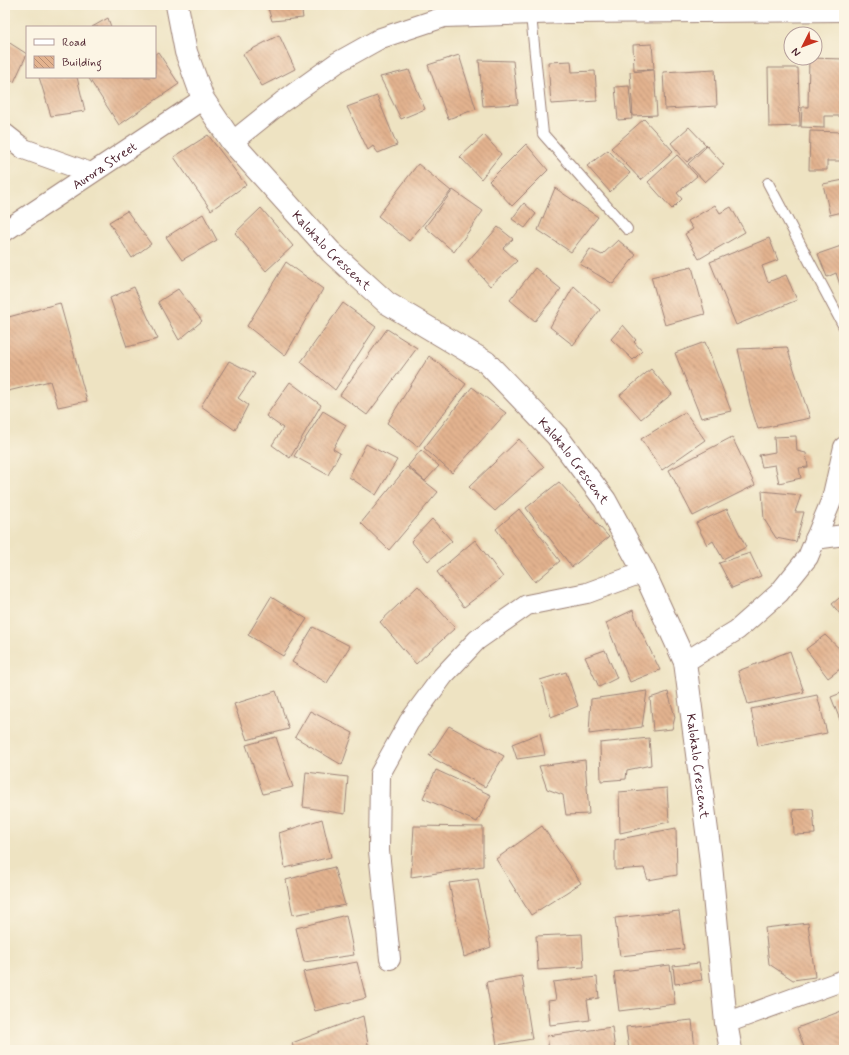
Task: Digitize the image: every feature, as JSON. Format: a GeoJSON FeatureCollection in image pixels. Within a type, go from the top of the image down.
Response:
{"type":"FeatureCollection","features":[{"type":"Feature","properties":{"kind":"street","name":"Kalokalo Crescent"},"geometry":{"type":"LineString","coordinates":[[177,5],[186,52],[203,99],[232,142],[331,252],[387,303],[486,362],[557,436],[605,500],[644,572],[685,662],[710,854],[726,1023],[731,1050]]}},
{"type":"Feature","properties":{"kind":"street"},"geometry":{"type":"LineString","coordinates":[[232,142],[282,102],[338,62],[381,38],[444,17],[844,11]]}},
{"type":"Feature","properties":{"kind":"street","name":"Aurora Street"},"geometry":{"type":"LineString","coordinates":[[5,231],[203,99]]}},
{"type":"Feature","properties":{"kind":"street"},"geometry":{"type":"LineString","coordinates":[[5,134],[24,149],[92,173]]}},
{"type":"Feature","properties":{"kind":"street"},"geometry":{"type":"LineString","coordinates":[[685,662],[737,630],[779,592],[808,557],[832,499],[844,448]]}},
{"type":"Feature","properties":{"kind":"street"},"geometry":{"type":"LineString","coordinates":[[815,540],[844,535]]}},
{"type":"Feature","properties":{"kind":"street"},"geometry":{"type":"LineString","coordinates":[[390,959],[379,851],[380,774],[409,722],[444,676],[477,640],[527,605],[587,593],[644,572]]}},
{"type":"Feature","properties":{"kind":"street"},"geometry":{"type":"LineString","coordinates":[[726,1023],[844,980]]}},
{"type":"Feature","properties":{"kind":"lane"},"geometry":{"type":"LineString","coordinates":[[531,15],[543,134],[627,229]]}},
{"type":"Feature","properties":{"kind":"lane"},"geometry":{"type":"LineString","coordinates":[[768,183],[844,327]]}},
{"type":"Feature","properties":{"kind":"building"},"geometry":{"type":"Polygon","coordinates":[[[267,5],[301,5],[303,18],[272,21],[267,5]]]}},
{"type":"Feature","properties":{"kind":"building"},"geometry":{"type":"Polygon","coordinates":[[[108,18],[111,26],[94,26],[108,18]]]}},
{"type":"Feature","properties":{"kind":"building"},"geometry":{"type":"Polygon","coordinates":[[[279,35],[295,69],[262,86],[243,54],[279,35]]]}},
{"type":"Feature","properties":{"kind":"building"},"geometry":{"type":"Polygon","coordinates":[[[5,40],[26,53],[26,56],[14,82],[5,77],[5,40]]]}},
{"type":"Feature","properties":{"kind":"building"},"geometry":{"type":"Polygon","coordinates":[[[652,44],[654,69],[634,70],[633,45],[652,44]]]}},
{"type":"Feature","properties":{"kind":"building"},"geometry":{"type":"Polygon","coordinates":[[[158,52],[179,84],[119,125],[89,78],[156,78],[156,53],[158,52]]]}},
{"type":"Feature","properties":{"kind":"building"},"geometry":{"type":"Polygon","coordinates":[[[459,55],[476,109],[448,119],[428,65],[459,55]]]}},
{"type":"Feature","properties":{"kind":"building"},"geometry":{"type":"Polygon","coordinates":[[[823,58],[844,59],[844,116],[824,116],[824,128],[801,127],[802,107],[808,107],[809,66],[823,66],[823,58]]]}},
{"type":"Feature","properties":{"kind":"building"},"geometry":{"type":"Polygon","coordinates":[[[479,60],[513,61],[518,104],[483,106],[479,60]]]}},
{"type":"Feature","properties":{"kind":"building"},"geometry":{"type":"Polygon","coordinates":[[[571,61],[572,72],[595,71],[597,101],[551,104],[548,62],[571,61]]]}},
{"type":"Feature","properties":{"kind":"building"},"geometry":{"type":"Polygon","coordinates":[[[768,68],[798,68],[800,126],[769,127],[768,68]]]}},
{"type":"Feature","properties":{"kind":"building"},"geometry":{"type":"Polygon","coordinates":[[[715,69],[717,106],[665,109],[663,72],[715,69]]]}},
{"type":"Feature","properties":{"kind":"building"},"geometry":{"type":"Polygon","coordinates":[[[409,70],[425,109],[401,119],[380,77],[409,70]]]}},
{"type":"Feature","properties":{"kind":"building"},"geometry":{"type":"Polygon","coordinates":[[[654,70],[657,115],[633,116],[630,72],[654,70]]]}},
{"type":"Feature","properties":{"kind":"building"},"geometry":{"type":"Polygon","coordinates":[[[39,78],[77,78],[85,111],[51,116],[39,78]]]}},
{"type":"Feature","properties":{"kind":"building"},"geometry":{"type":"Polygon","coordinates":[[[629,86],[632,119],[618,120],[615,87],[629,86]]]}},
{"type":"Feature","properties":{"kind":"building"},"geometry":{"type":"Polygon","coordinates":[[[377,96],[397,145],[378,153],[373,146],[368,150],[347,107],[377,96]]]}},
{"type":"Feature","properties":{"kind":"building"},"geometry":{"type":"Polygon","coordinates":[[[644,119],[673,151],[641,180],[611,148],[644,119]]]}},
{"type":"Feature","properties":{"kind":"building"},"geometry":{"type":"Polygon","coordinates":[[[689,127],[706,145],[687,162],[671,143],[689,127]]]}},
{"type":"Feature","properties":{"kind":"building"},"geometry":{"type":"Polygon","coordinates":[[[810,131],[844,132],[844,161],[827,161],[827,170],[809,170],[810,131]]]}},
{"type":"Feature","properties":{"kind":"building"},"geometry":{"type":"Polygon","coordinates":[[[208,135],[246,185],[211,210],[174,157],[208,135]]]}},
{"type":"Feature","properties":{"kind":"building"},"geometry":{"type":"Polygon","coordinates":[[[484,135],[501,154],[481,179],[460,157],[484,135]]]}},
{"type":"Feature","properties":{"kind":"building"},"geometry":{"type":"Polygon","coordinates":[[[526,144],[548,170],[512,206],[489,181],[526,144]]]}},
{"type":"Feature","properties":{"kind":"building"},"geometry":{"type":"Polygon","coordinates":[[[707,146],[724,165],[705,182],[688,164],[707,146]]]}},
{"type":"Feature","properties":{"kind":"building"},"geometry":{"type":"Polygon","coordinates":[[[608,150],[630,173],[610,192],[587,166],[608,150]]]}},
{"type":"Feature","properties":{"kind":"building"},"geometry":{"type":"Polygon","coordinates":[[[677,155],[697,176],[677,193],[682,199],[672,209],[648,182],[677,155]]]}},
{"type":"Feature","properties":{"kind":"building"},"geometry":{"type":"Polygon","coordinates":[[[418,164],[451,191],[409,241],[378,216],[418,164]]]}},
{"type":"Feature","properties":{"kind":"building"},"geometry":{"type":"Polygon","coordinates":[[[844,180],[844,204],[841,205],[842,212],[830,215],[823,184],[844,180]]]}},
{"type":"Feature","properties":{"kind":"building"},"geometry":{"type":"Polygon","coordinates":[[[555,188],[598,217],[571,252],[538,230],[555,188]]]}},
{"type":"Feature","properties":{"kind":"building"},"geometry":{"type":"Polygon","coordinates":[[[453,190],[483,211],[454,252],[425,227],[453,190]]]}},
{"type":"Feature","properties":{"kind":"building"},"geometry":{"type":"Polygon","coordinates":[[[524,203],[536,214],[525,228],[512,219],[524,203]]]}},
{"type":"Feature","properties":{"kind":"building"},"geometry":{"type":"Polygon","coordinates":[[[715,205],[720,213],[731,207],[745,232],[699,259],[685,234],[693,229],[688,221],[715,205]]]}},
{"type":"Feature","properties":{"kind":"building"},"geometry":{"type":"Polygon","coordinates":[[[261,208],[293,246],[266,271],[235,233],[261,208]]]}},
{"type":"Feature","properties":{"kind":"building"},"geometry":{"type":"Polygon","coordinates":[[[127,211],[151,244],[132,258],[109,222],[127,211]]]}},
{"type":"Feature","properties":{"kind":"building"},"geometry":{"type":"Polygon","coordinates":[[[203,214],[217,240],[182,260],[166,237],[203,214]]]}},
{"type":"Feature","properties":{"kind":"building"},"geometry":{"type":"Polygon","coordinates":[[[498,227],[513,239],[503,248],[517,261],[490,286],[468,261],[498,227]]]}},
{"type":"Feature","properties":{"kind":"building"},"geometry":{"type":"Polygon","coordinates":[[[769,238],[778,260],[762,266],[768,282],[786,275],[797,300],[736,325],[710,262],[769,238]]]}},
{"type":"Feature","properties":{"kind":"building"},"geometry":{"type":"Polygon","coordinates":[[[618,240],[636,255],[613,284],[580,264],[590,249],[602,255],[618,240]]]}},
{"type":"Feature","properties":{"kind":"building"},"geometry":{"type":"Polygon","coordinates":[[[844,245],[844,284],[840,285],[836,273],[827,277],[818,254],[844,245]]]}},
{"type":"Feature","properties":{"kind":"building"},"geometry":{"type":"Polygon","coordinates":[[[286,262],[323,289],[285,356],[247,326],[286,262]]]}},
{"type":"Feature","properties":{"kind":"building"},"geometry":{"type":"Polygon","coordinates":[[[692,267],[705,314],[665,325],[651,277],[692,267]]]}},
{"type":"Feature","properties":{"kind":"building"},"geometry":{"type":"Polygon","coordinates":[[[535,268],[561,289],[535,321],[510,300],[535,268]]]}},
{"type":"Feature","properties":{"kind":"building"},"geometry":{"type":"Polygon","coordinates":[[[574,286],[600,310],[573,345],[550,327],[574,286]]]}},
{"type":"Feature","properties":{"kind":"building"},"geometry":{"type":"Polygon","coordinates":[[[134,287],[158,339],[127,347],[110,298],[134,287]]]}},
{"type":"Feature","properties":{"kind":"building"},"geometry":{"type":"Polygon","coordinates":[[[178,289],[202,321],[179,340],[158,302],[178,289]]]}},
{"type":"Feature","properties":{"kind":"building"},"geometry":{"type":"Polygon","coordinates":[[[60,303],[87,401],[58,407],[50,381],[8,391],[5,381],[5,318],[60,303]]]}},
{"type":"Feature","properties":{"kind":"building"},"geometry":{"type":"Polygon","coordinates":[[[343,303],[376,327],[335,390],[301,362],[343,303]]]}},
{"type":"Feature","properties":{"kind":"building"},"geometry":{"type":"Polygon","coordinates":[[[623,325],[636,340],[634,342],[642,351],[633,360],[611,339],[623,325]]]}},
{"type":"Feature","properties":{"kind":"building"},"geometry":{"type":"Polygon","coordinates":[[[387,329],[417,348],[367,415],[340,395],[387,329]]]}},
{"type":"Feature","properties":{"kind":"building"},"geometry":{"type":"Polygon","coordinates":[[[705,342],[731,411],[701,418],[675,353],[705,342]]]}},
{"type":"Feature","properties":{"kind":"building"},"geometry":{"type":"Polygon","coordinates":[[[787,347],[810,418],[758,429],[750,404],[738,349],[787,347]]]}},
{"type":"Feature","properties":{"kind":"building"},"geometry":{"type":"Polygon","coordinates":[[[429,356],[466,384],[418,447],[387,423],[429,356]]]}},
{"type":"Feature","properties":{"kind":"building"},"geometry":{"type":"Polygon","coordinates":[[[229,361],[255,374],[238,398],[248,405],[235,430],[201,406],[229,361]]]}},
{"type":"Feature","properties":{"kind":"building"},"geometry":{"type":"Polygon","coordinates":[[[651,369],[672,394],[641,419],[620,395],[651,369]]]}},
{"type":"Feature","properties":{"kind":"building"},"geometry":{"type":"Polygon","coordinates":[[[290,382],[321,405],[290,458],[272,445],[283,428],[266,416],[290,382]]]}},
{"type":"Feature","properties":{"kind":"building"},"geometry":{"type":"Polygon","coordinates":[[[472,387],[506,413],[452,473],[424,448],[472,387]]]}},
{"type":"Feature","properties":{"kind":"building"},"geometry":{"type":"Polygon","coordinates":[[[323,411],[346,425],[333,449],[340,453],[328,475],[294,456],[323,411]]]}},
{"type":"Feature","properties":{"kind":"building"},"geometry":{"type":"Polygon","coordinates":[[[685,412],[705,440],[662,470],[641,439],[685,412]]]}},
{"type":"Feature","properties":{"kind":"building"},"geometry":{"type":"Polygon","coordinates":[[[796,436],[797,451],[806,453],[808,467],[799,468],[801,478],[779,483],[775,465],[762,467],[759,455],[775,452],[774,437],[796,436]]]}},
{"type":"Feature","properties":{"kind":"building"},"geometry":{"type":"Polygon","coordinates":[[[732,437],[755,485],[693,516],[669,470],[732,437]]]}},
{"type":"Feature","properties":{"kind":"building"},"geometry":{"type":"Polygon","coordinates":[[[519,439],[544,467],[495,511],[469,487],[519,439]]]}},
{"type":"Feature","properties":{"kind":"building"},"geometry":{"type":"Polygon","coordinates":[[[366,444],[397,460],[376,495],[349,477],[366,444]]]}},
{"type":"Feature","properties":{"kind":"building"},"geometry":{"type":"Polygon","coordinates":[[[421,450],[439,466],[425,481],[408,466],[421,450]]]}},
{"type":"Feature","properties":{"kind":"building"},"geometry":{"type":"Polygon","coordinates":[[[407,467],[438,492],[389,550],[361,523],[407,467]]]}},
{"type":"Feature","properties":{"kind":"building"},"geometry":{"type":"Polygon","coordinates":[[[559,482],[609,537],[572,567],[526,508],[559,482]]]}},
{"type":"Feature","properties":{"kind":"building"},"geometry":{"type":"Polygon","coordinates":[[[762,491],[801,495],[795,512],[804,512],[796,542],[776,538],[764,519],[762,491]]]}},
{"type":"Feature","properties":{"kind":"building"},"geometry":{"type":"Polygon","coordinates":[[[519,509],[560,561],[535,582],[496,529],[519,509]]]}},
{"type":"Feature","properties":{"kind":"building"},"geometry":{"type":"Polygon","coordinates":[[[727,509],[746,547],[723,559],[713,541],[707,545],[696,523],[727,509]]]}},
{"type":"Feature","properties":{"kind":"building"},"geometry":{"type":"Polygon","coordinates":[[[432,519],[452,541],[428,561],[411,541],[432,519]]]}},
{"type":"Feature","properties":{"kind":"building"},"geometry":{"type":"Polygon","coordinates":[[[475,540],[503,577],[464,607],[437,572],[475,540]]]}},
{"type":"Feature","properties":{"kind":"building"},"geometry":{"type":"Polygon","coordinates":[[[750,553],[761,576],[732,588],[719,563],[750,553]]]}},
{"type":"Feature","properties":{"kind":"building"},"geometry":{"type":"Polygon","coordinates":[[[418,586],[455,628],[416,664],[380,622],[418,586]]]}},
{"type":"Feature","properties":{"kind":"building"},"geometry":{"type":"Polygon","coordinates":[[[844,594],[844,619],[832,604],[844,594]]]}},
{"type":"Feature","properties":{"kind":"building"},"geometry":{"type":"Polygon","coordinates":[[[271,597],[307,619],[283,656],[248,635],[271,597]]]}},
{"type":"Feature","properties":{"kind":"building"},"geometry":{"type":"Polygon","coordinates":[[[633,610],[637,623],[660,670],[630,682],[606,623],[633,610]]]}},
{"type":"Feature","properties":{"kind":"building"},"geometry":{"type":"Polygon","coordinates":[[[313,627],[350,646],[327,683],[292,662],[313,627]]]}},
{"type":"Feature","properties":{"kind":"building"},"geometry":{"type":"Polygon","coordinates":[[[825,635],[844,653],[844,666],[828,678],[806,649],[825,635]]]}},
{"type":"Feature","properties":{"kind":"building"},"geometry":{"type":"Polygon","coordinates":[[[605,650],[617,678],[599,687],[585,657],[605,650]]]}},
{"type":"Feature","properties":{"kind":"building"},"geometry":{"type":"Polygon","coordinates":[[[790,651],[804,692],[748,704],[738,671],[790,651]]]}},
{"type":"Feature","properties":{"kind":"building"},"geometry":{"type":"Polygon","coordinates":[[[566,672],[578,706],[551,717],[544,689],[540,680],[566,672]]]}},
{"type":"Feature","properties":{"kind":"building"},"geometry":{"type":"Polygon","coordinates":[[[276,691],[289,729],[247,740],[234,704],[276,691]]]}},
{"type":"Feature","properties":{"kind":"building"},"geometry":{"type":"Polygon","coordinates":[[[647,691],[642,727],[589,734],[591,699],[647,691]]]}},
{"type":"Feature","properties":{"kind":"building"},"geometry":{"type":"Polygon","coordinates":[[[668,692],[675,717],[672,729],[653,731],[650,698],[668,692]]]}},
{"type":"Feature","properties":{"kind":"building"},"geometry":{"type":"Polygon","coordinates":[[[844,692],[844,730],[831,697],[844,692]]]}},
{"type":"Feature","properties":{"kind":"building"},"geometry":{"type":"Polygon","coordinates":[[[817,695],[827,733],[758,746],[751,709],[817,695]]]}},
{"type":"Feature","properties":{"kind":"building"},"geometry":{"type":"Polygon","coordinates":[[[310,711],[353,733],[342,765],[295,737],[310,711]]]}},
{"type":"Feature","properties":{"kind":"building"},"geometry":{"type":"Polygon","coordinates":[[[449,726],[504,756],[485,787],[429,756],[449,726]]]}},
{"type":"Feature","properties":{"kind":"building"},"geometry":{"type":"Polygon","coordinates":[[[540,733],[545,755],[517,759],[512,744],[540,733]]]}},
{"type":"Feature","properties":{"kind":"building"},"geometry":{"type":"Polygon","coordinates":[[[276,737],[293,787],[263,794],[246,745],[276,737]]]}},
{"type":"Feature","properties":{"kind":"building"},"geometry":{"type":"Polygon","coordinates":[[[649,738],[651,765],[627,770],[626,779],[601,781],[600,743],[649,738]]]}},
{"type":"Feature","properties":{"kind":"building"},"geometry":{"type":"Polygon","coordinates":[[[585,760],[589,814],[566,815],[563,795],[547,789],[539,766],[585,760]]]}},
{"type":"Feature","properties":{"kind":"building"},"geometry":{"type":"Polygon","coordinates":[[[436,770],[491,795],[477,822],[423,798],[436,770]]]}},
{"type":"Feature","properties":{"kind":"building"},"geometry":{"type":"Polygon","coordinates":[[[306,772],[348,777],[345,814],[303,807],[306,772]]]}},
{"type":"Feature","properties":{"kind":"building"},"geometry":{"type":"Polygon","coordinates":[[[667,788],[669,822],[620,833],[619,792],[667,788]]]}},
{"type":"Feature","properties":{"kind":"building"},"geometry":{"type":"Polygon","coordinates":[[[813,809],[815,834],[794,835],[793,810],[813,809]]]}},
{"type":"Feature","properties":{"kind":"building"},"geometry":{"type":"Polygon","coordinates":[[[322,819],[331,857],[285,868],[279,833],[322,819]]]}},
{"type":"Feature","properties":{"kind":"building"},"geometry":{"type":"Polygon","coordinates":[[[414,826],[483,827],[483,866],[411,877],[414,826]]]}},
{"type":"Feature","properties":{"kind":"building"},"geometry":{"type":"Polygon","coordinates":[[[542,826],[581,883],[531,915],[496,859],[542,826]]]}},
{"type":"Feature","properties":{"kind":"building"},"geometry":{"type":"Polygon","coordinates":[[[676,828],[677,875],[648,880],[644,868],[615,870],[615,840],[676,828]]]}},
{"type":"Feature","properties":{"kind":"building"},"geometry":{"type":"Polygon","coordinates":[[[334,867],[345,905],[293,915],[286,880],[334,867]]]}},
{"type":"Feature","properties":{"kind":"building"},"geometry":{"type":"Polygon","coordinates":[[[478,879],[491,947],[464,957],[449,883],[478,879]]]}},
{"type":"Feature","properties":{"kind":"building"},"geometry":{"type":"Polygon","coordinates":[[[679,911],[684,949],[620,956],[615,918],[679,911]]]}},
{"type":"Feature","properties":{"kind":"building"},"geometry":{"type":"Polygon","coordinates":[[[346,915],[354,955],[304,962],[296,928],[346,915]]]}},
{"type":"Feature","properties":{"kind":"building"},"geometry":{"type":"Polygon","coordinates":[[[808,923],[815,977],[793,980],[769,964],[765,928],[808,923]]]}},
{"type":"Feature","properties":{"kind":"building"},"geometry":{"type":"Polygon","coordinates":[[[582,934],[584,967],[538,970],[536,936],[582,934]]]}},
{"type":"Feature","properties":{"kind":"building"},"geometry":{"type":"Polygon","coordinates":[[[357,962],[366,998],[315,1011],[303,972],[357,962]]]}},
{"type":"Feature","properties":{"kind":"building"},"geometry":{"type":"Polygon","coordinates":[[[699,963],[702,980],[675,984],[673,966],[699,963]]]}},
{"type":"Feature","properties":{"kind":"building"},"geometry":{"type":"Polygon","coordinates":[[[670,965],[675,1004],[619,1011],[614,972],[670,965]]]}},
{"type":"Feature","properties":{"kind":"building"},"geometry":{"type":"Polygon","coordinates":[[[522,976],[532,1039],[497,1045],[486,982],[522,976]]]}},
{"type":"Feature","properties":{"kind":"building"},"geometry":{"type":"Polygon","coordinates":[[[597,977],[599,998],[587,1000],[590,1020],[550,1025],[548,1001],[556,1000],[553,982],[597,977]]]}},
{"type":"Feature","properties":{"kind":"building"},"geometry":{"type":"Polygon","coordinates":[[[844,1010],[844,1050],[805,1050],[797,1028],[844,1010]]]}},
{"type":"Feature","properties":{"kind":"building"},"geometry":{"type":"Polygon","coordinates":[[[363,1016],[369,1050],[294,1050],[292,1043],[363,1016]]]}},
{"type":"Feature","properties":{"kind":"building"},"geometry":{"type":"Polygon","coordinates":[[[692,1020],[695,1050],[629,1050],[626,1027],[692,1020]]]}},
{"type":"Feature","properties":{"kind":"building"},"geometry":{"type":"Polygon","coordinates":[[[612,1027],[615,1050],[573,1050],[572,1047],[549,1050],[547,1036],[612,1027]]]}}]}
